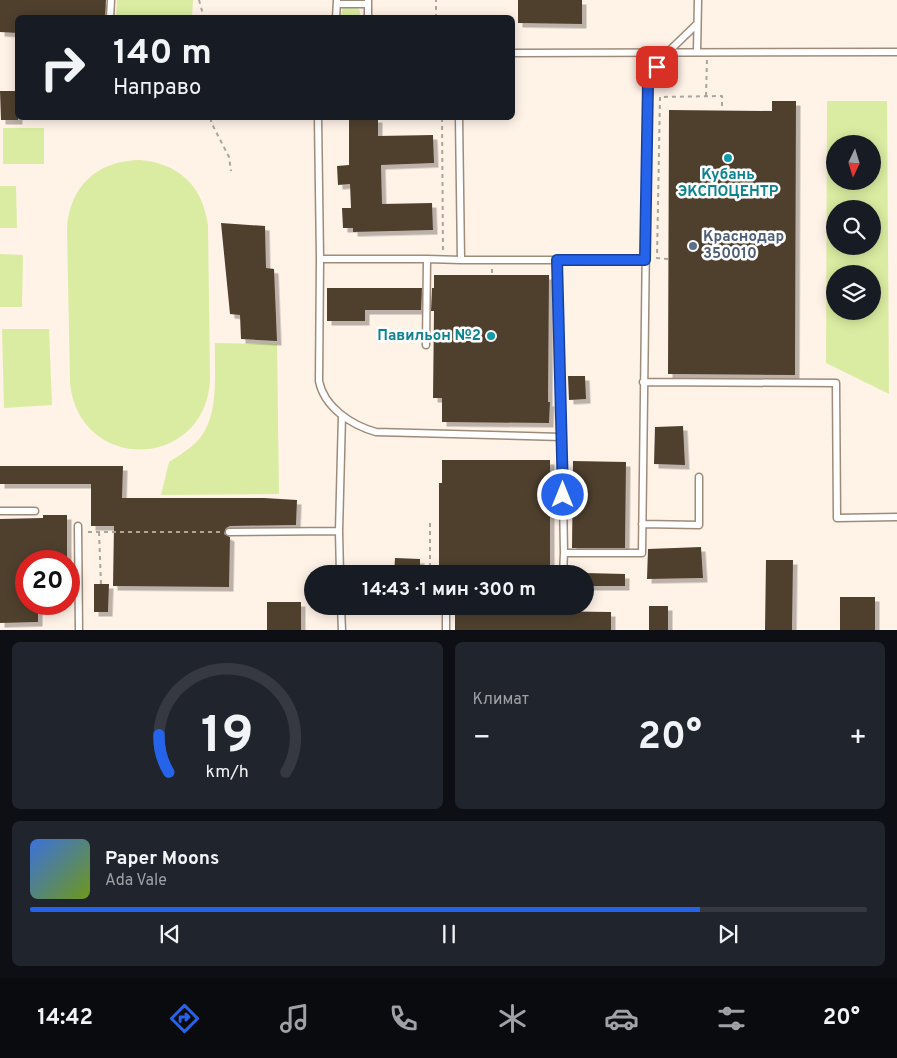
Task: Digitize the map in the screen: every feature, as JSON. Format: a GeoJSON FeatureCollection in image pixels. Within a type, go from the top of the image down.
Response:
{"type":"FeatureCollection","features":[{"type":"Feature","properties":{"kind":"lane"},"geometry":{"type":"LineString","coordinates":[[110,15],[111,0]]}},
{"type":"Feature","properties":{"kind":"lane"},"geometry":{"type":"LineString","coordinates":[[697,52],[698,0]]}},
{"type":"Feature","properties":{"kind":"lane"},"geometry":{"type":"LineString","coordinates":[[336,15],[337,2],[368,2],[368,15]]}},
{"type":"Feature","properties":{"kind":"lane"},"geometry":{"type":"LineString","coordinates":[[564,553],[642,552],[648,82],[667,53],[697,24]]}},
{"type":"Feature","properties":{"kind":"lane"},"geometry":{"type":"LineString","coordinates":[[515,53],[897,52]]}},
{"type":"Feature","properties":{"kind":"lane"},"geometry":{"type":"LineString","coordinates":[[318,120],[319,381],[320,389],[325,398],[352,422],[376,432],[562,437]]}},
{"type":"Feature","properties":{"kind":"lane"},"geometry":{"type":"LineString","coordinates":[[459,120],[461,260]]}},
{"type":"Feature","properties":{"kind":"lane"},"geometry":{"type":"LineString","coordinates":[[320,259],[557,260],[645,263]]}},
{"type":"Feature","properties":{"kind":"lane"},"geometry":{"type":"LineString","coordinates":[[426,345],[427,259]]}},
{"type":"Feature","properties":{"kind":"lane"},"geometry":{"type":"LineString","coordinates":[[557,260],[563,565]]}},
{"type":"Feature","properties":{"kind":"lane"},"geometry":{"type":"LineString","coordinates":[[643,382],[836,383],[837,518],[897,517]]}},
{"type":"Feature","properties":{"kind":"lane"},"geometry":{"type":"LineString","coordinates":[[340,565],[342,415]]}},
{"type":"Feature","properties":{"kind":"lane"},"geometry":{"type":"LineString","coordinates":[[642,524],[699,525],[699,477]]}},
{"type":"Feature","properties":{"kind":"lane"},"geometry":{"type":"LineString","coordinates":[[0,511],[35,511]]}},
{"type":"Feature","properties":{"kind":"lane"},"geometry":{"type":"LineString","coordinates":[[78,529],[79,630]]}},
{"type":"Feature","properties":{"kind":"lane"},"geometry":{"type":"LineString","coordinates":[[229,532],[339,531]]}},
{"type":"Feature","properties":{"kind":"lane"},"geometry":{"type":"LineString","coordinates":[[341,615],[342,630]]}},
{"type":"Feature","properties":{"kind":"lane"},"geometry":{"type":"LineString","coordinates":[[446,615],[446,630]]}},
{"type":"Feature","properties":{"kind":"path"},"geometry":{"type":"LineString","coordinates":[[199,0],[203,15]]}},
{"type":"Feature","properties":{"kind":"path"},"geometry":{"type":"LineString","coordinates":[[436,0],[436,15]]}},
{"type":"Feature","properties":{"kind":"path"},"geometry":{"type":"LineString","coordinates":[[657,258],[660,96],[722,96],[722,110]]}},
{"type":"Feature","properties":{"kind":"path"},"geometry":{"type":"LineString","coordinates":[[211,120],[229,157],[231,171]]}},
{"type":"Feature","properties":{"kind":"path"},"geometry":{"type":"LineString","coordinates":[[442,120],[443,260]]}},
{"type":"Feature","properties":{"kind":"path"},"geometry":{"type":"LineString","coordinates":[[645,263],[657,258],[668,258]]}},
{"type":"Feature","properties":{"kind":"path"},"geometry":{"type":"LineString","coordinates":[[492,267],[492,275]]}},
{"type":"Feature","properties":{"kind":"path"},"geometry":{"type":"LineString","coordinates":[[430,523],[430,565]]}},
{"type":"Feature","properties":{"kind":"path"},"geometry":{"type":"LineString","coordinates":[[78,529],[98,532],[229,532]]}},
{"type":"Feature","properties":{"kind":"path"},"geometry":{"type":"LineString","coordinates":[[98,532],[101,584]]}},
{"type":"Feature","properties":{"kind":"green space"},"geometry":{"type":"Polygon","coordinates":[[[117,0],[193,0],[192,15],[116,15],[117,0]]]}},
{"type":"Feature","properties":{"kind":"green space"},"geometry":{"type":"Polygon","coordinates":[[[343,7],[357,7],[360,11],[360,15],[341,15],[343,7]]]}},
{"type":"Feature","properties":{"kind":"green space"},"geometry":{"type":"Polygon","coordinates":[[[827,101],[887,101],[889,394],[826,363],[826,320],[881,320],[881,265],[826,265],[826,255],[881,255],[881,200],[827,200],[827,190],[881,190],[881,135],[827,135],[827,101]]]}},
{"type":"Feature","properties":{"kind":"green space"},"geometry":{"type":"Polygon","coordinates":[[[3,128],[44,128],[44,164],[3,164],[3,128]]]}},
{"type":"Feature","properties":{"kind":"green space"},"geometry":{"type":"Polygon","coordinates":[[[139,160],[166,166],[177,172],[195,188],[201,199],[208,226],[210,381],[203,411],[187,432],[165,445],[141,449],[117,446],[95,433],[78,412],[70,383],[67,228],[69,213],[74,200],[80,188],[88,179],[110,165],[124,161],[139,160]]]}},
{"type":"Feature","properties":{"kind":"green space"},"geometry":{"type":"Polygon","coordinates":[[[0,186],[16,186],[17,228],[0,228],[0,186]]]}},
{"type":"Feature","properties":{"kind":"green space"},"geometry":{"type":"Polygon","coordinates":[[[0,254],[23,255],[22,307],[0,307],[0,254]]]}},
{"type":"Feature","properties":{"kind":"green space"},"geometry":{"type":"Polygon","coordinates":[[[2,329],[49,329],[52,405],[4,408],[2,329]]]}},
{"type":"Feature","properties":{"kind":"green space"},"geometry":{"type":"Polygon","coordinates":[[[215,343],[277,344],[279,494],[161,495],[169,462],[197,441],[209,422],[215,389],[215,343]]]}},
{"type":"Feature","properties":{"kind":"building"},"geometry":{"type":"Polygon","coordinates":[[[0,0],[106,0],[105,15],[15,15],[15,33],[0,32],[0,0]]]}},
{"type":"Feature","properties":{"kind":"building"},"geometry":{"type":"Polygon","coordinates":[[[518,0],[582,0],[582,24],[518,23],[518,0]]]}},
{"type":"Feature","properties":{"kind":"building"},"geometry":{"type":"Polygon","coordinates":[[[0,91],[15,91],[15,120],[1,120],[0,91]]]}},
{"type":"Feature","properties":{"kind":"building"},"geometry":{"type":"Polygon","coordinates":[[[772,101],[796,101],[795,375],[668,374],[669,110],[772,111],[772,101]]]}},
{"type":"Feature","properties":{"kind":"building"},"geometry":{"type":"Polygon","coordinates":[[[349,120],[378,120],[378,136],[433,135],[434,163],[381,165],[382,204],[432,203],[433,230],[353,232],[353,228],[343,228],[342,208],[351,208],[350,184],[338,185],[337,166],[349,165],[349,120]]]}},
{"type":"Feature","properties":{"kind":"building"},"geometry":{"type":"Polygon","coordinates":[[[221,223],[265,226],[266,268],[274,269],[277,341],[241,339],[240,315],[230,314],[221,223]]]}},
{"type":"Feature","properties":{"kind":"building","name":"Павильон №2"},"geometry":{"type":"Polygon","coordinates":[[[434,275],[549,275],[549,423],[442,422],[442,398],[433,398],[434,311],[431,311],[434,275]]]}},
{"type":"Feature","properties":{"kind":"building"},"geometry":{"type":"Polygon","coordinates":[[[327,288],[422,288],[421,310],[365,310],[365,321],[327,321],[327,288]]]}},
{"type":"Feature","properties":{"kind":"building"},"geometry":{"type":"Polygon","coordinates":[[[568,376],[585,376],[586,399],[569,400],[568,376]]]}},
{"type":"Feature","properties":{"kind":"building"},"geometry":{"type":"Polygon","coordinates":[[[683,426],[685,465],[654,464],[655,427],[683,426]]]}},
{"type":"Feature","properties":{"kind":"building"},"geometry":{"type":"Polygon","coordinates":[[[442,460],[550,460],[550,565],[439,565],[439,483],[442,483],[442,460]]]}},
{"type":"Feature","properties":{"kind":"building"},"geometry":{"type":"Polygon","coordinates":[[[573,461],[626,462],[625,548],[572,548],[573,461]]]}},
{"type":"Feature","properties":{"kind":"building"},"geometry":{"type":"Polygon","coordinates":[[[0,466],[123,466],[122,498],[264,498],[297,500],[296,525],[230,526],[226,528],[224,534],[230,537],[229,587],[113,586],[114,526],[91,526],[91,484],[0,484],[0,466]]]}},
{"type":"Feature","properties":{"kind":"building"},"geometry":{"type":"Polygon","coordinates":[[[43,515],[67,515],[67,550],[15,550],[15,615],[38,615],[38,622],[0,623],[0,519],[43,518],[43,515]]]}},
{"type":"Feature","properties":{"kind":"building"},"geometry":{"type":"Polygon","coordinates":[[[701,547],[703,578],[647,579],[648,549],[701,547]]]}},
{"type":"Feature","properties":{"kind":"building"},"geometry":{"type":"Polygon","coordinates":[[[395,558],[420,559],[420,565],[395,565],[395,558]]]}},
{"type":"Feature","properties":{"kind":"building"},"geometry":{"type":"Polygon","coordinates":[[[766,560],[793,560],[792,630],[765,630],[766,560]]]}},
{"type":"Feature","properties":{"kind":"building"},"geometry":{"type":"Polygon","coordinates":[[[594,573],[625,574],[625,586],[594,586],[594,573]]]}},
{"type":"Feature","properties":{"kind":"building"},"geometry":{"type":"Polygon","coordinates":[[[94,584],[109,584],[108,612],[94,612],[94,584]]]}},
{"type":"Feature","properties":{"kind":"building"},"geometry":{"type":"Polygon","coordinates":[[[840,597],[875,597],[875,630],[840,630],[840,597]]]}},
{"type":"Feature","properties":{"kind":"building"},"geometry":{"type":"Polygon","coordinates":[[[267,602],[301,602],[301,630],[267,630],[267,602]]]}},
{"type":"Feature","properties":{"kind":"building"},"geometry":{"type":"Polygon","coordinates":[[[649,606],[668,606],[668,630],[649,630],[649,606]]]}},
{"type":"Feature","properties":{"kind":"building"},"geometry":{"type":"Polygon","coordinates":[[[594,612],[611,612],[611,630],[455,630],[455,615],[594,615],[594,612]]]}},
{"type":"Feature","properties":{"kind":"place","name":"Кубань ЭКСПОЦЕНТР"},"geometry":{"type":"Point","coordinates":[728,158]}},
{"type":"Feature","properties":{"kind":"place","name":"Краснодар 350010"},"geometry":{"type":"Point","coordinates":[693,246]}},
{"type":"Feature","properties":{"kind":"place","name":"Павильон №2"},"geometry":{"type":"Point","coordinates":[491,336]}},
{"type":"Feature","properties":{"kind":"route"},"geometry":{"type":"LineString","coordinates":[[563,495],[557,260],[645,260],[648,82],[657,67]]}}]}
